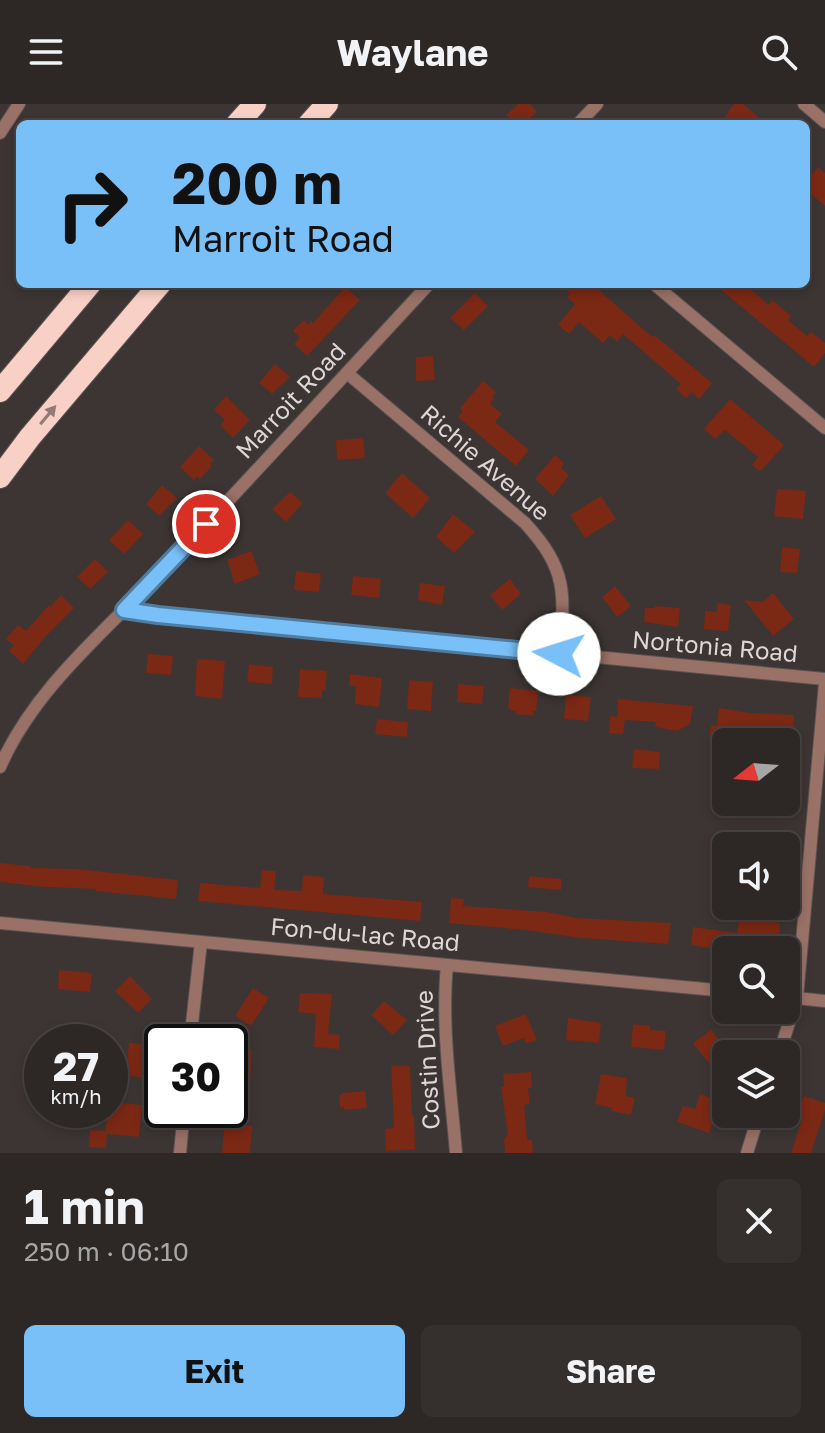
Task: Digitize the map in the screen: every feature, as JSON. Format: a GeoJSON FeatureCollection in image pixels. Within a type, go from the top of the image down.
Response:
{"type":"FeatureCollection","features":[{"type":"Feature","properties":{"kind":"highway"},"geometry":{"type":"LineString","coordinates":[[241,120],[255,104]]}},
{"type":"Feature","properties":{"kind":"highway"},"geometry":{"type":"LineString","coordinates":[[313,120],[327,104]]}},
{"type":"Feature","properties":{"kind":"highway"},"geometry":{"type":"LineString","coordinates":[[0,391],[87,288]]}},
{"type":"Feature","properties":{"kind":"highway"},"geometry":{"type":"LineString","coordinates":[[0,477],[30,437],[157,288]]}},
{"type":"Feature","properties":{"kind":"street"},"geometry":{"type":"LineString","coordinates":[[0,133],[19,104]]}},
{"type":"Feature","properties":{"kind":"street"},"geometry":{"type":"LineString","coordinates":[[582,120],[597,104]]}},
{"type":"Feature","properties":{"kind":"street"},"geometry":{"type":"LineString","coordinates":[[804,104],[825,122]]}},
{"type":"Feature","properties":{"kind":"street","name":"Marroit Road"},"geometry":{"type":"LineString","coordinates":[[0,767],[18,732],[50,688],[166,568],[425,288]]}},
{"type":"Feature","properties":{"kind":"street"},"geometry":{"type":"LineString","coordinates":[[659,288],[825,428]]}},
{"type":"Feature","properties":{"kind":"street","name":"Richie Avenue"},"geometry":{"type":"LineString","coordinates":[[347,373],[525,523],[539,539],[556,567],[563,589],[559,654]]}},
{"type":"Feature","properties":{"kind":"street","name":"Nortonia Road"},"geometry":{"type":"LineString","coordinates":[[124,610],[825,681]]}},
{"type":"Feature","properties":{"kind":"street"},"geometry":{"type":"LineString","coordinates":[[798,936],[825,681]]}},
{"type":"Feature","properties":{"kind":"street","name":"Fon-du-lac Road"},"geometry":{"type":"LineString","coordinates":[[0,923],[712,990]]}},
{"type":"Feature","properties":{"kind":"street"},"geometry":{"type":"LineString","coordinates":[[192,1024],[201,942]]}},
{"type":"Feature","properties":{"kind":"street","name":"Costin Drive"},"geometry":{"type":"LineString","coordinates":[[447,965],[445,1024],[456,1153]]}},
{"type":"Feature","properties":{"kind":"street"},"geometry":{"type":"LineString","coordinates":[[800,999],[825,1001]]}},
{"type":"Feature","properties":{"kind":"street"},"geometry":{"type":"LineString","coordinates":[[180,1153],[182,1128]]}},
{"type":"Feature","properties":{"kind":"street"},"geometry":{"type":"LineString","coordinates":[[747,1153],[755,1128]]}},
{"type":"Feature","properties":{"kind":"building"},"geometry":{"type":"Polygon","coordinates":[[[518,104],[530,104],[537,112],[528,120],[510,120],[506,115],[518,104]]]}},
{"type":"Feature","properties":{"kind":"building"},"geometry":{"type":"Polygon","coordinates":[[[734,104],[743,104],[759,118],[757,120],[723,120],[734,104]]]}},
{"type":"Feature","properties":{"kind":"building"},"geometry":{"type":"Polygon","coordinates":[[[818,167],[825,173],[825,206],[810,193],[810,176],[818,167]]]}},
{"type":"Feature","properties":{"kind":"building"},"geometry":{"type":"Polygon","coordinates":[[[344,288],[360,300],[307,356],[294,344],[300,338],[293,331],[304,320],[308,325],[311,321],[313,323],[344,288]]]}},
{"type":"Feature","properties":{"kind":"building"},"geometry":{"type":"Polygon","coordinates":[[[570,288],[597,288],[652,337],[654,335],[712,383],[699,399],[692,392],[686,398],[676,389],[681,384],[623,334],[617,342],[610,335],[603,343],[579,322],[569,334],[558,325],[575,304],[567,297],[570,294],[567,291],[570,288]]]}},
{"type":"Feature","properties":{"kind":"building"},"geometry":{"type":"Polygon","coordinates":[[[719,288],[749,288],[769,305],[772,300],[791,316],[788,320],[807,336],[811,332],[825,343],[825,353],[814,367],[719,288]]]}},
{"type":"Feature","properties":{"kind":"building"},"geometry":{"type":"Polygon","coordinates":[[[475,293],[488,306],[464,330],[450,318],[475,293]]]}},
{"type":"Feature","properties":{"kind":"building"},"geometry":{"type":"Polygon","coordinates":[[[433,356],[435,380],[416,381],[416,357],[433,356]]]}},
{"type":"Feature","properties":{"kind":"building"},"geometry":{"type":"Polygon","coordinates":[[[275,364],[290,377],[272,394],[259,383],[275,364]]]}},
{"type":"Feature","properties":{"kind":"building"},"geometry":{"type":"Polygon","coordinates":[[[483,381],[496,392],[490,404],[502,414],[495,422],[529,450],[516,466],[458,417],[463,411],[460,408],[483,381]]]}},
{"type":"Feature","properties":{"kind":"building"},"geometry":{"type":"Polygon","coordinates":[[[226,396],[250,420],[233,438],[220,425],[225,420],[214,410],[226,396]]]}},
{"type":"Feature","properties":{"kind":"building"},"geometry":{"type":"Polygon","coordinates":[[[730,399],[784,445],[762,470],[752,465],[758,457],[725,430],[715,439],[704,429],[730,399]]]}},
{"type":"Feature","properties":{"kind":"building"},"geometry":{"type":"Polygon","coordinates":[[[363,438],[365,458],[337,460],[336,440],[363,438]]]}},
{"type":"Feature","properties":{"kind":"building"},"geometry":{"type":"Polygon","coordinates":[[[199,446],[214,460],[200,479],[197,476],[194,480],[180,467],[199,446]]]}},
{"type":"Feature","properties":{"kind":"building"},"geometry":{"type":"Polygon","coordinates":[[[555,455],[564,463],[561,468],[569,475],[553,496],[535,479],[555,455]]]}},
{"type":"Feature","properties":{"kind":"building"},"geometry":{"type":"Polygon","coordinates":[[[402,473],[430,498],[413,518],[385,493],[402,473]]]}},
{"type":"Feature","properties":{"kind":"building"},"geometry":{"type":"Polygon","coordinates":[[[162,485],[177,498],[159,516],[146,504],[162,485]]]}},
{"type":"Feature","properties":{"kind":"building"},"geometry":{"type":"Polygon","coordinates":[[[777,489],[806,491],[803,519],[774,516],[777,489]]]}},
{"type":"Feature","properties":{"kind":"building"},"geometry":{"type":"Polygon","coordinates":[[[290,492],[303,503],[286,522],[272,509],[290,492]]]}},
{"type":"Feature","properties":{"kind":"building"},"geometry":{"type":"Polygon","coordinates":[[[601,496],[616,519],[585,538],[570,515],[601,496]]]}},
{"type":"Feature","properties":{"kind":"building"},"geometry":{"type":"Polygon","coordinates":[[[453,514],[475,532],[454,553],[436,537],[453,514]]]}},
{"type":"Feature","properties":{"kind":"building"},"geometry":{"type":"Polygon","coordinates":[[[128,520],[143,534],[124,554],[109,540],[128,520]]]}},
{"type":"Feature","properties":{"kind":"building"},"geometry":{"type":"Polygon","coordinates":[[[782,547],[800,549],[797,573],[780,572],[782,547]]]}},
{"type":"Feature","properties":{"kind":"building"},"geometry":{"type":"Polygon","coordinates":[[[251,551],[260,574],[235,584],[227,560],[251,551]]]}},
{"type":"Feature","properties":{"kind":"building"},"geometry":{"type":"Polygon","coordinates":[[[95,559],[108,572],[90,589],[77,577],[95,559]]]}},
{"type":"Feature","properties":{"kind":"building"},"geometry":{"type":"Polygon","coordinates":[[[296,571],[321,574],[319,592],[294,590],[296,571]]]}},
{"type":"Feature","properties":{"kind":"building"},"geometry":{"type":"Polygon","coordinates":[[[353,576],[381,579],[379,598],[351,595],[353,576]]]}},
{"type":"Feature","properties":{"kind":"building"},"geometry":{"type":"Polygon","coordinates":[[[510,579],[521,594],[502,610],[490,595],[510,579]]]}},
{"type":"Feature","properties":{"kind":"building"},"geometry":{"type":"Polygon","coordinates":[[[420,583],[445,586],[442,605],[418,600],[420,583]]]}},
{"type":"Feature","properties":{"kind":"building"},"geometry":{"type":"Polygon","coordinates":[[[615,586],[631,606],[617,617],[602,597],[615,586]]]}},
{"type":"Feature","properties":{"kind":"building"},"geometry":{"type":"Polygon","coordinates":[[[773,593],[794,619],[773,636],[744,600],[762,602],[773,593]]]}},
{"type":"Feature","properties":{"kind":"building"},"geometry":{"type":"Polygon","coordinates":[[[61,595],[74,608],[23,664],[9,651],[14,645],[6,639],[18,625],[26,631],[61,595]]]}},
{"type":"Feature","properties":{"kind":"building"},"geometry":{"type":"Polygon","coordinates":[[[717,603],[731,605],[728,631],[704,629],[705,611],[717,612],[717,603]]]}},
{"type":"Feature","properties":{"kind":"building"},"geometry":{"type":"Polygon","coordinates":[[[645,608],[680,608],[678,627],[644,622],[645,608]]]}},
{"type":"Feature","properties":{"kind":"building"},"geometry":{"type":"Polygon","coordinates":[[[148,654],[173,656],[171,675],[146,673],[148,654]]]}},
{"type":"Feature","properties":{"kind":"building"},"geometry":{"type":"Polygon","coordinates":[[[197,659],[225,661],[222,699],[195,696],[197,659]]]}},
{"type":"Feature","properties":{"kind":"building"},"geometry":{"type":"Polygon","coordinates":[[[249,664],[273,667],[272,684],[247,682],[249,664]]]}},
{"type":"Feature","properties":{"kind":"building"},"geometry":{"type":"Polygon","coordinates":[[[300,669],[327,671],[322,698],[298,697],[300,669]]]}},
{"type":"Feature","properties":{"kind":"building"},"geometry":{"type":"Polygon","coordinates":[[[350,674],[382,678],[379,707],[355,704],[356,686],[349,686],[350,674]]]}},
{"type":"Feature","properties":{"kind":"building"},"geometry":{"type":"Polygon","coordinates":[[[409,680],[433,682],[431,711],[407,709],[409,680]]]}},
{"type":"Feature","properties":{"kind":"building"},"geometry":{"type":"Polygon","coordinates":[[[458,684],[484,686],[482,704],[457,702],[458,684]]]}},
{"type":"Feature","properties":{"kind":"building"},"geometry":{"type":"Polygon","coordinates":[[[510,688],[538,691],[533,716],[516,714],[508,708],[510,688]]]}},
{"type":"Feature","properties":{"kind":"building"},"geometry":{"type":"Polygon","coordinates":[[[566,695],[591,697],[588,721],[564,719],[566,695]]]}},
{"type":"Feature","properties":{"kind":"building"},"geometry":{"type":"Polygon","coordinates":[[[618,699],[693,706],[690,724],[677,731],[655,727],[656,722],[625,720],[623,734],[609,733],[610,716],[617,717],[618,699]]]}},
{"type":"Feature","properties":{"kind":"building"},"geometry":{"type":"Polygon","coordinates":[[[719,708],[794,715],[793,728],[712,728],[712,739],[709,739],[711,725],[717,726],[719,708]]]}},
{"type":"Feature","properties":{"kind":"building"},"geometry":{"type":"Polygon","coordinates":[[[377,719],[408,722],[407,737],[375,734],[377,719]]]}},
{"type":"Feature","properties":{"kind":"building"},"geometry":{"type":"Polygon","coordinates":[[[634,749],[660,752],[659,769],[632,768],[634,749]]]}},
{"type":"Feature","properties":{"kind":"building"},"geometry":{"type":"Polygon","coordinates":[[[0,863],[178,880],[176,899],[0,882],[0,863]]]}},
{"type":"Feature","properties":{"kind":"building"},"geometry":{"type":"Polygon","coordinates":[[[262,870],[276,871],[276,890],[302,891],[303,875],[324,877],[323,894],[422,902],[420,921],[198,901],[200,883],[260,888],[262,870]]]}},
{"type":"Feature","properties":{"kind":"building"},"geometry":{"type":"Polygon","coordinates":[[[529,876],[562,879],[561,890],[528,887],[529,876]]]}},
{"type":"Feature","properties":{"kind":"building"},"geometry":{"type":"Polygon","coordinates":[[[451,898],[464,899],[463,906],[547,912],[576,918],[671,923],[668,944],[449,923],[451,898]]]}},
{"type":"Feature","properties":{"kind":"building"},"geometry":{"type":"Polygon","coordinates":[[[739,920],[780,923],[779,936],[712,936],[712,948],[691,945],[693,927],[737,933],[739,920]]]}},
{"type":"Feature","properties":{"kind":"building"},"geometry":{"type":"Polygon","coordinates":[[[59,970],[92,973],[90,992],[58,989],[59,970]]]}},
{"type":"Feature","properties":{"kind":"building"},"geometry":{"type":"Polygon","coordinates":[[[130,976],[152,999],[138,1013],[115,991],[130,976]]]}},
{"type":"Feature","properties":{"kind":"building"},"geometry":{"type":"Polygon","coordinates":[[[253,988],[269,998],[251,1026],[235,1016],[253,988]]]}},
{"type":"Feature","properties":{"kind":"building"},"geometry":{"type":"Polygon","coordinates":[[[300,993],[332,994],[328,1034],[340,1035],[339,1049],[314,1047],[316,1014],[298,1012],[300,993]]]}},
{"type":"Feature","properties":{"kind":"building"},"geometry":{"type":"Polygon","coordinates":[[[384,1001],[407,1020],[393,1035],[371,1015],[384,1001]]]}},
{"type":"Feature","properties":{"kind":"building"},"geometry":{"type":"Polygon","coordinates":[[[526,1014],[537,1040],[526,1044],[524,1038],[503,1046],[495,1026],[526,1014]]]}},
{"type":"Feature","properties":{"kind":"building"},"geometry":{"type":"Polygon","coordinates":[[[568,1018],[601,1023],[599,1043],[566,1040],[568,1018]]]}},
{"type":"Feature","properties":{"kind":"building"},"geometry":{"type":"Polygon","coordinates":[[[633,1024],[666,1031],[664,1050],[631,1047],[633,1024]]]}},
{"type":"Feature","properties":{"kind":"building"},"geometry":{"type":"Polygon","coordinates":[[[711,1030],[719,1040],[712,1040],[712,1067],[693,1043],[711,1030]]]}},
{"type":"Feature","properties":{"kind":"building"},"geometry":{"type":"Polygon","coordinates":[[[129,1043],[144,1044],[144,1078],[128,1075],[129,1043]]]}},
{"type":"Feature","properties":{"kind":"building"},"geometry":{"type":"Polygon","coordinates":[[[248,1050],[252,1050],[248,1082],[248,1050]]]}},
{"type":"Feature","properties":{"kind":"building"},"geometry":{"type":"Polygon","coordinates":[[[391,1066],[410,1066],[415,1149],[386,1151],[385,1129],[394,1128],[391,1066]]]}},
{"type":"Feature","properties":{"kind":"building"},"geometry":{"type":"Polygon","coordinates":[[[531,1072],[532,1088],[528,1088],[530,1104],[524,1105],[527,1140],[532,1140],[533,1153],[505,1153],[504,1139],[508,1135],[501,1087],[504,1086],[503,1074],[531,1072]]]}},
{"type":"Feature","properties":{"kind":"building"},"geometry":{"type":"Polygon","coordinates":[[[601,1074],[627,1078],[626,1096],[635,1098],[631,1115],[595,1104],[601,1074]]]}},
{"type":"Feature","properties":{"kind":"building"},"geometry":{"type":"Polygon","coordinates":[[[365,1091],[367,1108],[344,1110],[340,1107],[339,1095],[342,1093],[365,1091]]]}},
{"type":"Feature","properties":{"kind":"building"},"geometry":{"type":"Polygon","coordinates":[[[700,1094],[712,1098],[709,1133],[677,1122],[683,1106],[695,1109],[700,1094]]]}},
{"type":"Feature","properties":{"kind":"building"},"geometry":{"type":"Polygon","coordinates":[[[804,1096],[825,1103],[811,1153],[791,1153],[803,1116],[800,1108],[804,1096]]]}},
{"type":"Feature","properties":{"kind":"building"},"geometry":{"type":"Polygon","coordinates":[[[128,1104],[142,1105],[139,1137],[107,1134],[106,1148],[89,1147],[90,1130],[105,1131],[106,1128],[128,1128],[128,1104]]]}},
{"type":"Feature","properties":{"kind":"building"},"geometry":{"type":"Polygon","coordinates":[[[252,1126],[250,1153],[222,1153],[224,1128],[252,1126]]]}},
{"type":"Feature","properties":{"kind":"route"},"geometry":{"type":"LineString","coordinates":[[206,524],[124,610],[559,654]]}}]}
